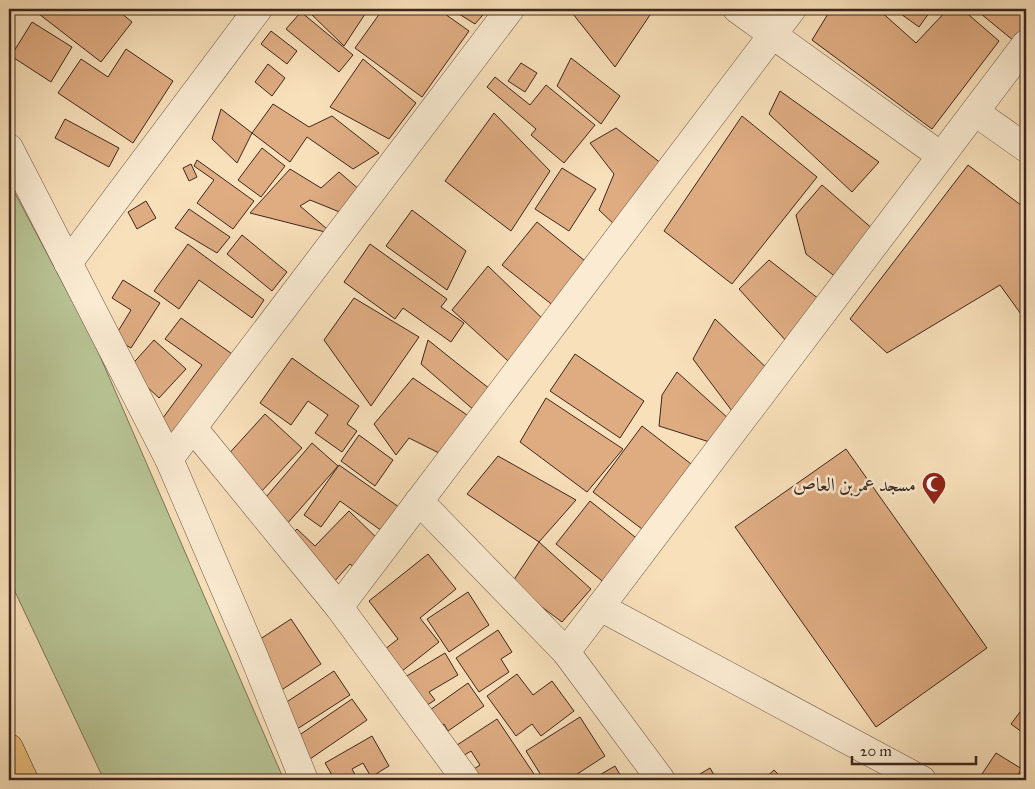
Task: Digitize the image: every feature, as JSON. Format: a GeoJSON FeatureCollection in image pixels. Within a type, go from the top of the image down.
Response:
{"type":"FeatureCollection","features":[{"type":"Feature","properties":{"kind":"highway"},"geometry":{"type":"LineString","coordinates":[[9,748],[24,780]]}},
{"type":"Feature","properties":{"kind":"street"},"geometry":{"type":"LineString","coordinates":[[68,263],[258,9]]}},
{"type":"Feature","properties":{"kind":"street"},"geometry":{"type":"LineString","coordinates":[[169,459],[510,9]]}},
{"type":"Feature","properties":{"kind":"street"},"geometry":{"type":"LineString","coordinates":[[737,9],[941,156]]}},
{"type":"Feature","properties":{"kind":"street"},"geometry":{"type":"LineString","coordinates":[[339,607],[792,9]]}},
{"type":"Feature","properties":{"kind":"street"},"geometry":{"type":"LineString","coordinates":[[566,652],[1026,44]]}},
{"type":"Feature","properties":{"kind":"street"},"geometry":{"type":"LineString","coordinates":[[975,112],[1026,148]]}},
{"type":"Feature","properties":{"kind":"street"},"geometry":{"type":"LineString","coordinates":[[9,148],[169,459],[253,654],[304,780]]}},
{"type":"Feature","properties":{"kind":"street"},"geometry":{"type":"LineString","coordinates":[[193,428],[339,607],[466,780]]}},
{"type":"Feature","properties":{"kind":"street"},"geometry":{"type":"LineString","coordinates":[[419,501],[566,652],[661,780]]}},
{"type":"Feature","properties":{"kind":"street"},"geometry":{"type":"LineString","coordinates":[[600,607],[922,780]]}},
{"type":"Feature","properties":{"kind":"green space"},"geometry":{"type":"Polygon","coordinates":[[[9,182],[93,340],[284,780],[104,780],[9,579],[9,182]]]}},
{"type":"Feature","properties":{"kind":"building"},"geometry":{"type":"Polygon","coordinates":[[[43,9],[116,9],[132,22],[101,62],[39,14],[43,9]]]}},
{"type":"Feature","properties":{"kind":"building"},"geometry":{"type":"Polygon","coordinates":[[[306,9],[357,9],[365,14],[344,46],[306,9]]]}},
{"type":"Feature","properties":{"kind":"building"},"geometry":{"type":"Polygon","coordinates":[[[383,9],[438,9],[469,31],[422,97],[355,48],[383,9]]]}},
{"type":"Feature","properties":{"kind":"building"},"geometry":{"type":"Polygon","coordinates":[[[451,9],[488,9],[475,24],[451,9]]]}},
{"type":"Feature","properties":{"kind":"building"},"geometry":{"type":"Polygon","coordinates":[[[569,9],[654,9],[615,67],[569,9]]]}},
{"type":"Feature","properties":{"kind":"building"},"geometry":{"type":"Polygon","coordinates":[[[831,9],[878,9],[916,43],[948,9],[962,9],[999,41],[932,129],[812,40],[831,9]]]}},
{"type":"Feature","properties":{"kind":"building"},"geometry":{"type":"Polygon","coordinates":[[[894,9],[932,9],[919,27],[894,9]]]}},
{"type":"Feature","properties":{"kind":"building"},"geometry":{"type":"Polygon","coordinates":[[[975,9],[1026,9],[1026,26],[1014,41],[975,9]]]}},
{"type":"Feature","properties":{"kind":"building"},"geometry":{"type":"Polygon","coordinates":[[[301,12],[353,55],[339,72],[286,29],[301,12]]]}},
{"type":"Feature","properties":{"kind":"building"},"geometry":{"type":"Polygon","coordinates":[[[32,22],[72,47],[51,82],[11,56],[32,22]]]}},
{"type":"Feature","properties":{"kind":"building"},"geometry":{"type":"Polygon","coordinates":[[[271,31],[297,51],[287,64],[261,44],[271,31]]]}},
{"type":"Feature","properties":{"kind":"building"},"geometry":{"type":"Polygon","coordinates":[[[126,49],[173,81],[133,143],[58,93],[81,59],[108,77],[126,49]]]}},
{"type":"Feature","properties":{"kind":"building"},"geometry":{"type":"Polygon","coordinates":[[[571,58],[620,96],[601,124],[557,86],[571,58]]]}},
{"type":"Feature","properties":{"kind":"building"},"geometry":{"type":"Polygon","coordinates":[[[363,59],[416,103],[389,139],[330,107],[363,59]]]}},
{"type":"Feature","properties":{"kind":"building"},"geometry":{"type":"Polygon","coordinates":[[[521,63],[537,73],[525,92],[508,81],[521,63]]]}},
{"type":"Feature","properties":{"kind":"building"},"geometry":{"type":"Polygon","coordinates":[[[268,64],[285,78],[272,96],[255,82],[268,64]]]}},
{"type":"Feature","properties":{"kind":"building"},"geometry":{"type":"Polygon","coordinates":[[[495,77],[530,105],[546,85],[595,125],[564,163],[531,135],[536,129],[487,87],[495,77]]]}},
{"type":"Feature","properties":{"kind":"building"},"geometry":{"type":"Polygon","coordinates":[[[780,91],[879,162],[852,192],[769,114],[780,91]]]}},
{"type":"Feature","properties":{"kind":"building"},"geometry":{"type":"Polygon","coordinates":[[[273,104],[309,127],[332,116],[379,153],[353,169],[307,137],[290,162],[252,133],[273,104]]]}},
{"type":"Feature","properties":{"kind":"building"},"geometry":{"type":"Polygon","coordinates":[[[221,109],[252,133],[237,163],[212,139],[221,109]]]}},
{"type":"Feature","properties":{"kind":"building"},"geometry":{"type":"Polygon","coordinates":[[[494,113],[550,171],[511,231],[445,181],[494,113]]]}},
{"type":"Feature","properties":{"kind":"building"},"geometry":{"type":"Polygon","coordinates":[[[742,116],[817,177],[732,284],[664,231],[742,116]]]}},
{"type":"Feature","properties":{"kind":"building"},"geometry":{"type":"Polygon","coordinates":[[[65,119],[119,148],[109,167],[55,138],[65,119]]]}},
{"type":"Feature","properties":{"kind":"building"},"geometry":{"type":"Polygon","coordinates":[[[616,128],[662,164],[617,227],[599,210],[614,174],[590,143],[616,128]]]}},
{"type":"Feature","properties":{"kind":"building"},"geometry":{"type":"Polygon","coordinates":[[[262,148],[285,166],[261,197],[238,180],[262,148]]]}},
{"type":"Feature","properties":{"kind":"building"},"geometry":{"type":"Polygon","coordinates":[[[197,160],[254,201],[233,229],[197,203],[214,180],[194,166],[197,160]]]}},
{"type":"Feature","properties":{"kind":"building"},"geometry":{"type":"Polygon","coordinates":[[[191,164],[197,177],[189,181],[183,168],[191,164]]]}},
{"type":"Feature","properties":{"kind":"building"},"geometry":{"type":"Polygon","coordinates":[[[968,165],[1026,209],[1026,321],[1000,285],[887,353],[850,319],[968,165]]]}},
{"type":"Feature","properties":{"kind":"building"},"geometry":{"type":"Polygon","coordinates":[[[562,168],[596,189],[569,231],[535,209],[562,168]]]}},
{"type":"Feature","properties":{"kind":"building"},"geometry":{"type":"Polygon","coordinates":[[[290,169],[321,188],[339,172],[368,197],[347,215],[310,200],[300,206],[333,234],[250,213],[290,169]]]}},
{"type":"Feature","properties":{"kind":"building"},"geometry":{"type":"Polygon","coordinates":[[[822,185],[874,230],[841,281],[806,254],[796,215],[822,185]]]}},
{"type":"Feature","properties":{"kind":"building"},"geometry":{"type":"Polygon","coordinates":[[[146,201],[156,218],[137,229],[128,212],[146,201]]]}},
{"type":"Feature","properties":{"kind":"building"},"geometry":{"type":"Polygon","coordinates":[[[189,209],[230,237],[217,253],[175,228],[189,209]]]}},
{"type":"Feature","properties":{"kind":"building"},"geometry":{"type":"Polygon","coordinates":[[[412,210],[466,251],[447,290],[386,246],[412,210]]]}},
{"type":"Feature","properties":{"kind":"building"},"geometry":{"type":"Polygon","coordinates":[[[537,222],[590,265],[555,307],[502,265],[537,222]]]}},
{"type":"Feature","properties":{"kind":"building"},"geometry":{"type":"Polygon","coordinates":[[[242,235],[287,272],[272,291],[227,254],[242,235]]]}},
{"type":"Feature","properties":{"kind":"building"},"geometry":{"type":"Polygon","coordinates":[[[188,244],[264,300],[252,318],[199,280],[179,309],[154,291],[188,244]]]}},
{"type":"Feature","properties":{"kind":"building"},"geometry":{"type":"Polygon","coordinates":[[[370,244],[447,299],[441,307],[464,323],[451,342],[403,308],[395,319],[344,282],[370,244]]]}},
{"type":"Feature","properties":{"kind":"building"},"geometry":{"type":"Polygon","coordinates":[[[769,260],[824,303],[788,343],[739,289],[769,260]]]}},
{"type":"Feature","properties":{"kind":"building"},"geometry":{"type":"Polygon","coordinates":[[[488,266],[545,321],[518,370],[452,310],[488,266]]]}},
{"type":"Feature","properties":{"kind":"building"},"geometry":{"type":"Polygon","coordinates":[[[123,280],[160,303],[131,348],[114,338],[131,310],[112,298],[123,280]]]}},
{"type":"Feature","properties":{"kind":"building"},"geometry":{"type":"Polygon","coordinates":[[[354,298],[419,337],[371,406],[324,340],[354,298]]]}},
{"type":"Feature","properties":{"kind":"building"},"geometry":{"type":"Polygon","coordinates":[[[181,318],[235,356],[176,439],[157,426],[202,365],[165,339],[181,318]]]}},
{"type":"Feature","properties":{"kind":"building"},"geometry":{"type":"Polygon","coordinates":[[[715,319],[771,372],[735,415],[693,359],[715,319]]]}},
{"type":"Feature","properties":{"kind":"building"},"geometry":{"type":"Polygon","coordinates":[[[154,340],[186,369],[159,398],[128,369],[154,340]]]}},
{"type":"Feature","properties":{"kind":"building"},"geometry":{"type":"Polygon","coordinates":[[[428,340],[499,396],[475,411],[421,364],[428,340]]]}},
{"type":"Feature","properties":{"kind":"building"},"geometry":{"type":"Polygon","coordinates":[[[575,354],[644,401],[620,438],[550,391],[575,354]]]}},
{"type":"Feature","properties":{"kind":"building"},"geometry":{"type":"Polygon","coordinates":[[[292,358],[359,406],[347,424],[357,431],[342,452],[315,433],[328,415],[308,401],[291,425],[260,403],[292,358]]]}},
{"type":"Feature","properties":{"kind":"building"},"geometry":{"type":"Polygon","coordinates":[[[677,372],[729,419],[719,445],[659,426],[662,395],[677,372]]]}},
{"type":"Feature","properties":{"kind":"building"},"geometry":{"type":"Polygon","coordinates":[[[413,378],[470,417],[441,454],[409,438],[396,455],[374,424],[413,378]]]}},
{"type":"Feature","properties":{"kind":"building"},"geometry":{"type":"Polygon","coordinates":[[[546,398],[623,449],[587,492],[520,442],[546,398]]]}},
{"type":"Feature","properties":{"kind":"building"},"geometry":{"type":"Polygon","coordinates":[[[265,414],[302,448],[260,493],[224,459],[265,414]]]}},
{"type":"Feature","properties":{"kind":"building"},"geometry":{"type":"Polygon","coordinates":[[[642,426],[695,467],[646,532],[593,492],[642,426]]]}},
{"type":"Feature","properties":{"kind":"building"},"geometry":{"type":"Polygon","coordinates":[[[359,435],[393,460],[375,486],[341,461],[359,435]]]}},
{"type":"Feature","properties":{"kind":"building"},"geometry":{"type":"Polygon","coordinates":[[[312,443],[338,466],[286,525],[261,503],[312,443]]]}},
{"type":"Feature","properties":{"kind":"building"},"geometry":{"type":"Polygon","coordinates":[[[846,449],[987,648],[876,727],[735,527],[846,449]]]}},
{"type":"Feature","properties":{"kind":"building"},"geometry":{"type":"Polygon","coordinates":[[[498,456],[576,500],[539,542],[467,494],[498,456]]]}},
{"type":"Feature","properties":{"kind":"building"},"geometry":{"type":"Polygon","coordinates":[[[339,465],[406,512],[389,536],[340,501],[321,527],[304,515],[339,465]]]}},
{"type":"Feature","properties":{"kind":"building"},"geometry":{"type":"Polygon","coordinates":[[[590,501],[640,541],[606,584],[556,544],[590,501]]]}},
{"type":"Feature","properties":{"kind":"building"},"geometry":{"type":"Polygon","coordinates":[[[349,511],[383,544],[358,571],[350,564],[332,584],[286,540],[297,529],[315,546],[349,511]]]}},
{"type":"Feature","properties":{"kind":"building"},"geometry":{"type":"Polygon","coordinates":[[[539,542],[591,589],[562,622],[511,584],[539,542]]]}},
{"type":"Feature","properties":{"kind":"building"},"geometry":{"type":"Polygon","coordinates":[[[428,554],[456,589],[420,618],[439,642],[397,675],[380,653],[398,639],[369,601],[428,554]]]}},
{"type":"Feature","properties":{"kind":"building"},"geometry":{"type":"Polygon","coordinates":[[[468,592],[489,625],[449,652],[427,619],[468,592]]]}},
{"type":"Feature","properties":{"kind":"building"},"geometry":{"type":"Polygon","coordinates":[[[291,619],[321,664],[280,691],[251,645],[291,619]]]}},
{"type":"Feature","properties":{"kind":"building"},"geometry":{"type":"Polygon","coordinates":[[[498,630],[512,652],[501,659],[509,672],[479,692],[456,658],[498,630]]]}},
{"type":"Feature","properties":{"kind":"building"},"geometry":{"type":"Polygon","coordinates":[[[445,653],[458,675],[429,692],[435,700],[418,711],[400,680],[445,653]]]}},
{"type":"Feature","properties":{"kind":"building"},"geometry":{"type":"Polygon","coordinates":[[[334,671],[350,695],[294,731],[279,707],[334,671]]]}},
{"type":"Feature","properties":{"kind":"building"},"geometry":{"type":"Polygon","coordinates":[[[517,674],[533,695],[552,681],[574,711],[541,736],[532,724],[516,736],[487,696],[517,674]]]}},
{"type":"Feature","properties":{"kind":"building"},"geometry":{"type":"Polygon","coordinates":[[[468,683],[484,706],[448,731],[444,724],[434,730],[423,715],[468,683]]]}},
{"type":"Feature","properties":{"kind":"building"},"geometry":{"type":"Polygon","coordinates":[[[352,699],[367,720],[310,759],[295,738],[352,699]]]}},
{"type":"Feature","properties":{"kind":"building"},"geometry":{"type":"Polygon","coordinates":[[[1026,704],[1026,735],[1011,724],[1026,704]]]}},
{"type":"Feature","properties":{"kind":"building"},"geometry":{"type":"Polygon","coordinates":[[[580,717],[605,756],[568,780],[544,780],[526,751],[580,717]]]}},
{"type":"Feature","properties":{"kind":"building"},"geometry":{"type":"Polygon","coordinates":[[[497,719],[538,780],[473,780],[468,773],[480,765],[471,751],[458,759],[451,749],[497,719]]]}},
{"type":"Feature","properties":{"kind":"building"},"geometry":{"type":"Polygon","coordinates":[[[372,736],[389,766],[371,777],[363,763],[352,769],[358,780],[335,780],[325,763],[372,736]]]}},
{"type":"Feature","properties":{"kind":"building"},"geometry":{"type":"Polygon","coordinates":[[[996,753],[1022,769],[1014,780],[978,780],[996,753]]]}},
{"type":"Feature","properties":{"kind":"building"},"geometry":{"type":"Polygon","coordinates":[[[615,766],[623,780],[591,780],[615,766]]]}},
{"type":"Feature","properties":{"kind":"building"},"geometry":{"type":"Polygon","coordinates":[[[710,768],[717,780],[690,780],[710,768]]]}},
{"type":"Feature","properties":{"kind":"building"},"geometry":{"type":"Polygon","coordinates":[[[774,770],[784,780],[763,780],[774,770]]]}},
{"type":"Feature","properties":{"kind":"place","name":"مسجد عمربن العاص"},"geometry":{"type":"Point","coordinates":[934,505]}}]}
